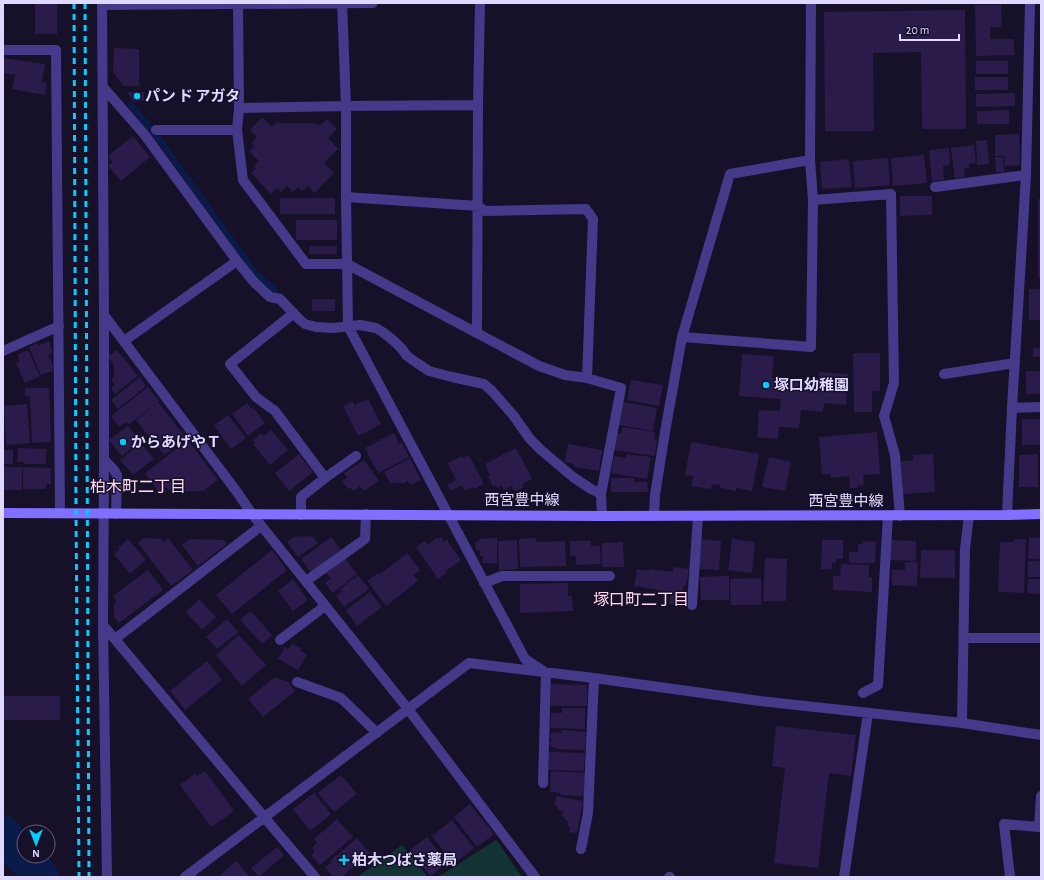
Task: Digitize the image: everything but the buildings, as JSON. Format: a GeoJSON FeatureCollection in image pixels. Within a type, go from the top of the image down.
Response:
{"type":"FeatureCollection","features":[{"type":"Feature","properties":{"kind":"main road","name":"西宮豊中線"},"geometry":{"type":"LineString","coordinates":[[5,511],[116,514],[602,516],[900,516],[1041,514]]}},
{"type":"Feature","properties":{"kind":"street"},"geometry":{"type":"LineString","coordinates":[[342,3],[346,106],[348,326],[525,658],[546,673]]}},
{"type":"Feature","properties":{"kind":"street"},"geometry":{"type":"LineString","coordinates":[[107,877],[103,625],[104,315],[102,4],[374,3]]}},
{"type":"Feature","properties":{"kind":"street"},"geometry":{"type":"LineString","coordinates":[[477,333],[480,3]]}},
{"type":"Feature","properties":{"kind":"street"},"geometry":{"type":"LineString","coordinates":[[682,337],[811,347],[813,200],[810,160],[811,3]]}},
{"type":"Feature","properties":{"kind":"street"},"geometry":{"type":"LineString","coordinates":[[1007,515],[1026,175],[1030,3]]}},
{"type":"Feature","properties":{"kind":"street"},"geometry":{"type":"LineString","coordinates":[[238,4],[239,108],[237,130],[243,180],[306,264],[347,264],[539,366],[564,376],[587,378],[621,388],[601,494],[602,516]]}},
{"type":"Feature","properties":{"kind":"street"},"geometry":{"type":"LineString","coordinates":[[3,50],[56,50],[60,513]]}},
{"type":"Feature","properties":{"kind":"street"},"geometry":{"type":"LineString","coordinates":[[103,87],[144,134],[237,261],[254,282],[270,297],[280,299],[305,324],[316,327],[332,328],[360,325],[376,328],[394,341],[407,356],[429,370],[484,384],[496,395],[513,415],[530,439],[541,450],[573,477],[601,494]]}},
{"type":"Feature","properties":{"kind":"street"},"geometry":{"type":"LineString","coordinates":[[239,108],[478,104]]}},
{"type":"Feature","properties":{"kind":"street"},"geometry":{"type":"LineString","coordinates":[[156,130],[237,130]]}},
{"type":"Feature","properties":{"kind":"street"},"geometry":{"type":"LineString","coordinates":[[654,516],[654,495],[682,337],[730,174],[810,160]]}},
{"type":"Feature","properties":{"kind":"street"},"geometry":{"type":"LineString","coordinates":[[935,187],[1026,175]]}},
{"type":"Feature","properties":{"kind":"street"},"geometry":{"type":"LineString","coordinates":[[813,200],[891,194],[894,383],[884,416],[895,455],[900,516]]}},
{"type":"Feature","properties":{"kind":"street"},"geometry":{"type":"LineString","coordinates":[[346,197],[478,206],[485,211],[586,209],[593,219],[587,378]]}},
{"type":"Feature","properties":{"kind":"street"},"geometry":{"type":"LineString","coordinates":[[124,341],[237,261]]}},
{"type":"Feature","properties":{"kind":"street"},"geometry":{"type":"LineString","coordinates":[[294,313],[230,364],[256,397],[275,411],[325,478]]}},
{"type":"Feature","properties":{"kind":"street"},"geometry":{"type":"LineString","coordinates":[[104,315],[261,526],[408,709],[535,877]]}},
{"type":"Feature","properties":{"kind":"street"},"geometry":{"type":"LineString","coordinates":[[3,351],[59,326]]}},
{"type":"Feature","properties":{"kind":"street"},"geometry":{"type":"LineString","coordinates":[[944,374],[1015,363]]}},
{"type":"Feature","properties":{"kind":"street"},"geometry":{"type":"LineString","coordinates":[[1012,408],[1041,407]]}},
{"type":"Feature","properties":{"kind":"street"},"geometry":{"type":"LineString","coordinates":[[301,515],[301,497],[356,456]]}},
{"type":"Feature","properties":{"kind":"street"},"geometry":{"type":"LineString","coordinates":[[104,459],[117,475],[116,514]]}},
{"type":"Feature","properties":{"kind":"street"},"geometry":{"type":"LineString","coordinates":[[306,581],[365,539],[366,514]]}},
{"type":"Feature","properties":{"kind":"street"},"geometry":{"type":"LineString","coordinates":[[962,723],[966,541],[969,515]]}},
{"type":"Feature","properties":{"kind":"street"},"geometry":{"type":"LineString","coordinates":[[692,605],[698,516]]}},
{"type":"Feature","properties":{"kind":"street"},"geometry":{"type":"LineString","coordinates":[[864,693],[878,685],[888,516]]}},
{"type":"Feature","properties":{"kind":"street"},"geometry":{"type":"LineString","coordinates":[[115,640],[261,526]]}},
{"type":"Feature","properties":{"kind":"street"},"geometry":{"type":"LineString","coordinates":[[484,583],[502,576],[610,576]]}},
{"type":"Feature","properties":{"kind":"street"},"geometry":{"type":"LineString","coordinates":[[280,640],[325,606]]}},
{"type":"Feature","properties":{"kind":"street"},"geometry":{"type":"LineString","coordinates":[[103,625],[315,877]]}},
{"type":"Feature","properties":{"kind":"street"},"geometry":{"type":"LineString","coordinates":[[964,638],[1041,638]]}},
{"type":"Feature","properties":{"kind":"street"},"geometry":{"type":"LineString","coordinates":[[185,877],[469,663],[594,678],[760,701],[962,723],[1041,735]]}},
{"type":"Feature","properties":{"kind":"street"},"geometry":{"type":"LineString","coordinates":[[543,783],[546,673]]}},
{"type":"Feature","properties":{"kind":"street"},"geometry":{"type":"LineString","coordinates":[[580,849],[588,813],[594,678]]}},
{"type":"Feature","properties":{"kind":"street"},"geometry":{"type":"LineString","coordinates":[[297,682],[341,698],[377,733]]}},
{"type":"Feature","properties":{"kind":"street"},"geometry":{"type":"LineString","coordinates":[[844,877],[868,713]]}},
{"type":"Feature","properties":{"kind":"street"},"geometry":{"type":"LineString","coordinates":[[1010,877],[1004,824],[1039,827],[1041,796]]}},
{"type":"Feature","properties":{"kind":"green space"},"geometry":{"type":"Polygon","coordinates":[[[496,840],[522,877],[438,877],[496,840]]]}},
{"type":"Feature","properties":{"kind":"green space"},"geometry":{"type":"Polygon","coordinates":[[[402,845],[428,877],[357,877],[402,845]]]}},
{"type":"Feature","properties":{"kind":"waterway"},"geometry":{"type":"LineString","coordinates":[[131,105],[159,139],[253,270],[275,291]]}},
{"type":"Feature","properties":{"kind":"waterway"},"geometry":{"type":"LineString","coordinates":[[3,833],[41,877]]}},
{"type":"Feature","properties":{"kind":"railway"},"geometry":{"type":"LineString","coordinates":[[74,3],[79,877]]}},
{"type":"Feature","properties":{"kind":"railway"},"geometry":{"type":"LineString","coordinates":[[85,3],[89,877]]}},
{"type":"Feature","properties":{"kind":"place","name":"パン ド アガタ"},"geometry":{"type":"Point","coordinates":[137,96]}},
{"type":"Feature","properties":{"kind":"place","name":"塚口幼稚園"},"geometry":{"type":"Point","coordinates":[766,385]}},
{"type":"Feature","properties":{"kind":"place","name":"からあげやＴ"},"geometry":{"type":"Point","coordinates":[123,442]}},
{"type":"Feature","properties":{"kind":"place","name":"柏木つばさ薬局"},"geometry":{"type":"Point","coordinates":[344,860]}},
{"type":"Feature","properties":{"kind":"district","name":"柏木町二丁目"},"geometry":{"type":"Point","coordinates":[138,487]}},
{"type":"Feature","properties":{"kind":"district","name":"塚口町二丁目"},"geometry":{"type":"Point","coordinates":[641,600]}}]}
